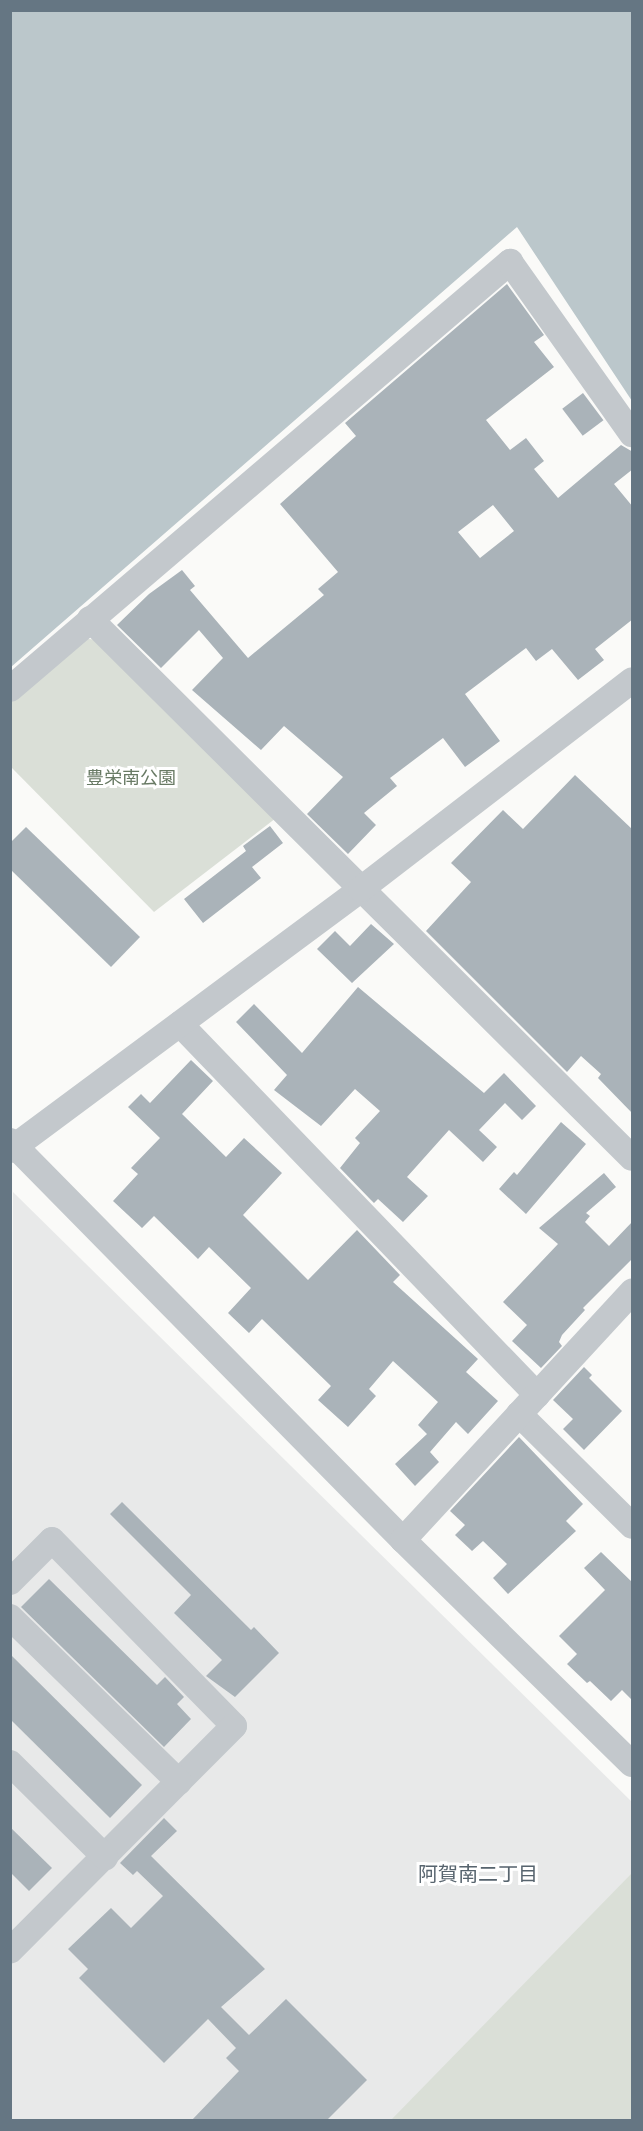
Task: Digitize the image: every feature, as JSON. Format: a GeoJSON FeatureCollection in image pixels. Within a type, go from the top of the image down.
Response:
{"type":"FeatureCollection","features":[{"type":"Feature","properties":{"kind":"street"},"geometry":{"type":"LineString","coordinates":[[10,689],[510,262],[633,434]]}},
{"type":"Feature","properties":{"kind":"street"},"geometry":{"type":"LineString","coordinates":[[90,619],[633,1158]]}},
{"type":"Feature","properties":{"kind":"street"},"geometry":{"type":"LineString","coordinates":[[633,680],[361,889],[12,1146],[403,1540],[633,1764]]}},
{"type":"Feature","properties":{"kind":"street"},"geometry":{"type":"LineString","coordinates":[[180,1023],[537,1395]]}},
{"type":"Feature","properties":{"kind":"street"},"geometry":{"type":"LineString","coordinates":[[403,1540],[633,1292]]}},
{"type":"Feature","properties":{"kind":"street"},"geometry":{"type":"LineString","coordinates":[[519,1414],[633,1526]]}},
{"type":"Feature","properties":{"kind":"street"},"geometry":{"type":"LineString","coordinates":[[10,1582],[52,1540],[234,1726],[105,1857],[14,1941]]}},
{"type":"Feature","properties":{"kind":"street"},"geometry":{"type":"LineString","coordinates":[[10,1617],[179,1782]]}},
{"type":"Feature","properties":{"kind":"street"},"geometry":{"type":"LineString","coordinates":[[10,1763],[105,1857]]}},
{"type":"Feature","properties":{"kind":"shaded area"},"geometry":{"type":"Polygon","coordinates":[[[11,10],[632,11],[632,401],[517,227],[11,667],[11,10]]]}},
{"type":"Feature","properties":{"kind":"shaded area"},"geometry":{"type":"Polygon","coordinates":[[[13,1192],[632,1802],[632,2120],[11,2120],[13,1192]]]}},
{"type":"Feature","properties":{"kind":"green space","name":"豊栄南公園"},"geometry":{"type":"Polygon","coordinates":[[[80,638],[107,641],[276,818],[154,912],[11,767],[10,696],[80,638]]]}},
{"type":"Feature","properties":{"kind":"green space"},"geometry":{"type":"Polygon","coordinates":[[[632,1873],[632,2120],[391,2120],[632,1873]]]}},
{"type":"Feature","properties":{"kind":"building"},"geometry":{"type":"Polygon","coordinates":[[[507,284],[544,335],[534,342],[554,367],[486,420],[510,450],[526,438],[544,461],[534,469],[558,498],[621,445],[633,452],[633,469],[614,484],[633,507],[633,619],[595,649],[604,660],[578,680],[552,649],[536,661],[526,648],[465,694],[500,741],[465,767],[443,738],[390,778],[397,786],[364,813],[376,825],[348,854],[307,814],[343,777],[284,726],[261,750],[192,690],[223,658],[199,630],[161,668],[117,625],[149,594],[182,570],[195,586],[190,590],[248,658],[324,595],[318,589],[338,572],[280,504],[356,436],[345,423],[507,284]],[[493,505],[458,532],[480,558],[514,531],[493,505]]]}},
{"type":"Feature","properties":{"kind":"building"},"geometry":{"type":"Polygon","coordinates":[[[583,393],[603,420],[583,436],[562,409],[583,393]]]}},
{"type":"Feature","properties":{"kind":"building"},"geometry":{"type":"Polygon","coordinates":[[[575,775],[633,830],[633,1114],[598,1078],[601,1074],[581,1056],[567,1072],[426,931],[471,882],[451,863],[503,810],[523,829],[575,775]]]}},
{"type":"Feature","properties":{"kind":"building"},"geometry":{"type":"Polygon","coordinates":[[[270,826],[283,843],[252,867],[261,878],[203,923],[184,899],[246,851],[243,846],[270,826]]]}},
{"type":"Feature","properties":{"kind":"building"},"geometry":{"type":"Polygon","coordinates":[[[26,827],[140,937],[111,967],[10,869],[10,843],[26,827]]]}},
{"type":"Feature","properties":{"kind":"building"},"geometry":{"type":"Polygon","coordinates":[[[371,924],[394,944],[352,983],[317,949],[335,931],[350,946],[371,924]]]}},
{"type":"Feature","properties":{"kind":"building"},"geometry":{"type":"Polygon","coordinates":[[[358,987],[484,1093],[504,1073],[536,1106],[522,1120],[505,1103],[479,1130],[497,1147],[483,1162],[449,1130],[407,1177],[428,1196],[403,1222],[378,1199],[374,1203],[340,1168],[360,1143],[355,1138],[380,1111],[355,1089],[321,1126],[274,1090],[287,1075],[236,1022],[254,1004],[302,1053],[358,987]]]}},
{"type":"Feature","properties":{"kind":"building"},"geometry":{"type":"Polygon","coordinates":[[[191,1060],[213,1081],[182,1114],[226,1157],[244,1138],[282,1173],[243,1215],[308,1280],[357,1230],[400,1275],[393,1282],[478,1359],[466,1372],[498,1401],[468,1434],[456,1422],[430,1452],[439,1462],[415,1486],[395,1464],[427,1434],[418,1425],[438,1402],[393,1361],[369,1389],[376,1396],[348,1427],[318,1400],[331,1386],[262,1319],[249,1333],[228,1313],[251,1288],[209,1247],[198,1259],[154,1216],[142,1228],[113,1201],[138,1174],[131,1168],[160,1138],[128,1107],[141,1094],[150,1103],[191,1060]]]}},
{"type":"Feature","properties":{"kind":"building"},"geometry":{"type":"Polygon","coordinates":[[[561,1122],[586,1144],[526,1214],[499,1189],[514,1172],[517,1175],[561,1122]]]}},
{"type":"Feature","properties":{"kind":"building"},"geometry":{"type":"Polygon","coordinates":[[[604,1173],[616,1187],[586,1213],[590,1216],[585,1222],[609,1246],[633,1221],[633,1258],[583,1308],[585,1310],[562,1335],[559,1342],[562,1346],[541,1368],[512,1341],[527,1325],[503,1302],[558,1244],[539,1228],[604,1173]]]}},
{"type":"Feature","properties":{"kind":"building"},"geometry":{"type":"Polygon","coordinates":[[[584,1367],[592,1375],[589,1378],[622,1411],[584,1450],[563,1429],[573,1419],[553,1400],[584,1367]]]}},
{"type":"Feature","properties":{"kind":"building"},"geometry":{"type":"Polygon","coordinates":[[[519,1437],[583,1504],[566,1521],[576,1531],[508,1594],[493,1578],[507,1564],[483,1541],[472,1551],[455,1535],[465,1525],[450,1511],[519,1437]]]}},
{"type":"Feature","properties":{"kind":"building"},"geometry":{"type":"Polygon","coordinates":[[[122,1502],[251,1630],[254,1627],[279,1653],[235,1697],[206,1676],[222,1660],[174,1613],[191,1595],[110,1514],[122,1502]]]}},
{"type":"Feature","properties":{"kind":"building"},"geometry":{"type":"Polygon","coordinates":[[[601,1552],[633,1583],[633,1701],[622,1690],[611,1701],[590,1681],[587,1683],[567,1664],[577,1654],[559,1636],[605,1590],[584,1568],[601,1552]]]}},
{"type":"Feature","properties":{"kind":"building"},"geometry":{"type":"Polygon","coordinates":[[[49,1579],[157,1685],[165,1677],[184,1697],[177,1704],[191,1719],[164,1747],[21,1607],[49,1579]]]}},
{"type":"Feature","properties":{"kind":"building"},"geometry":{"type":"Polygon","coordinates":[[[10,1654],[142,1785],[110,1818],[10,1719],[10,1654]]]}},
{"type":"Feature","properties":{"kind":"building"},"geometry":{"type":"Polygon","coordinates":[[[164,1818],[177,1831],[151,1856],[265,1969],[221,2007],[249,2035],[286,1999],[367,2080],[326,2121],[191,2121],[239,2071],[226,2058],[236,2048],[208,2019],[164,2063],[79,1978],[88,1969],[68,1949],[111,1908],[131,1928],[163,1896],[137,1871],[133,1875],[120,1863],[164,1818]]]}},
{"type":"Feature","properties":{"kind":"building"},"geometry":{"type":"Polygon","coordinates":[[[10,1827],[52,1868],[29,1891],[10,1872],[10,1827]]]}},
{"type":"Feature","properties":{"kind":"district","name":"阿賀南二丁目"},"geometry":{"type":"Point","coordinates":[478,1873]}}]}
